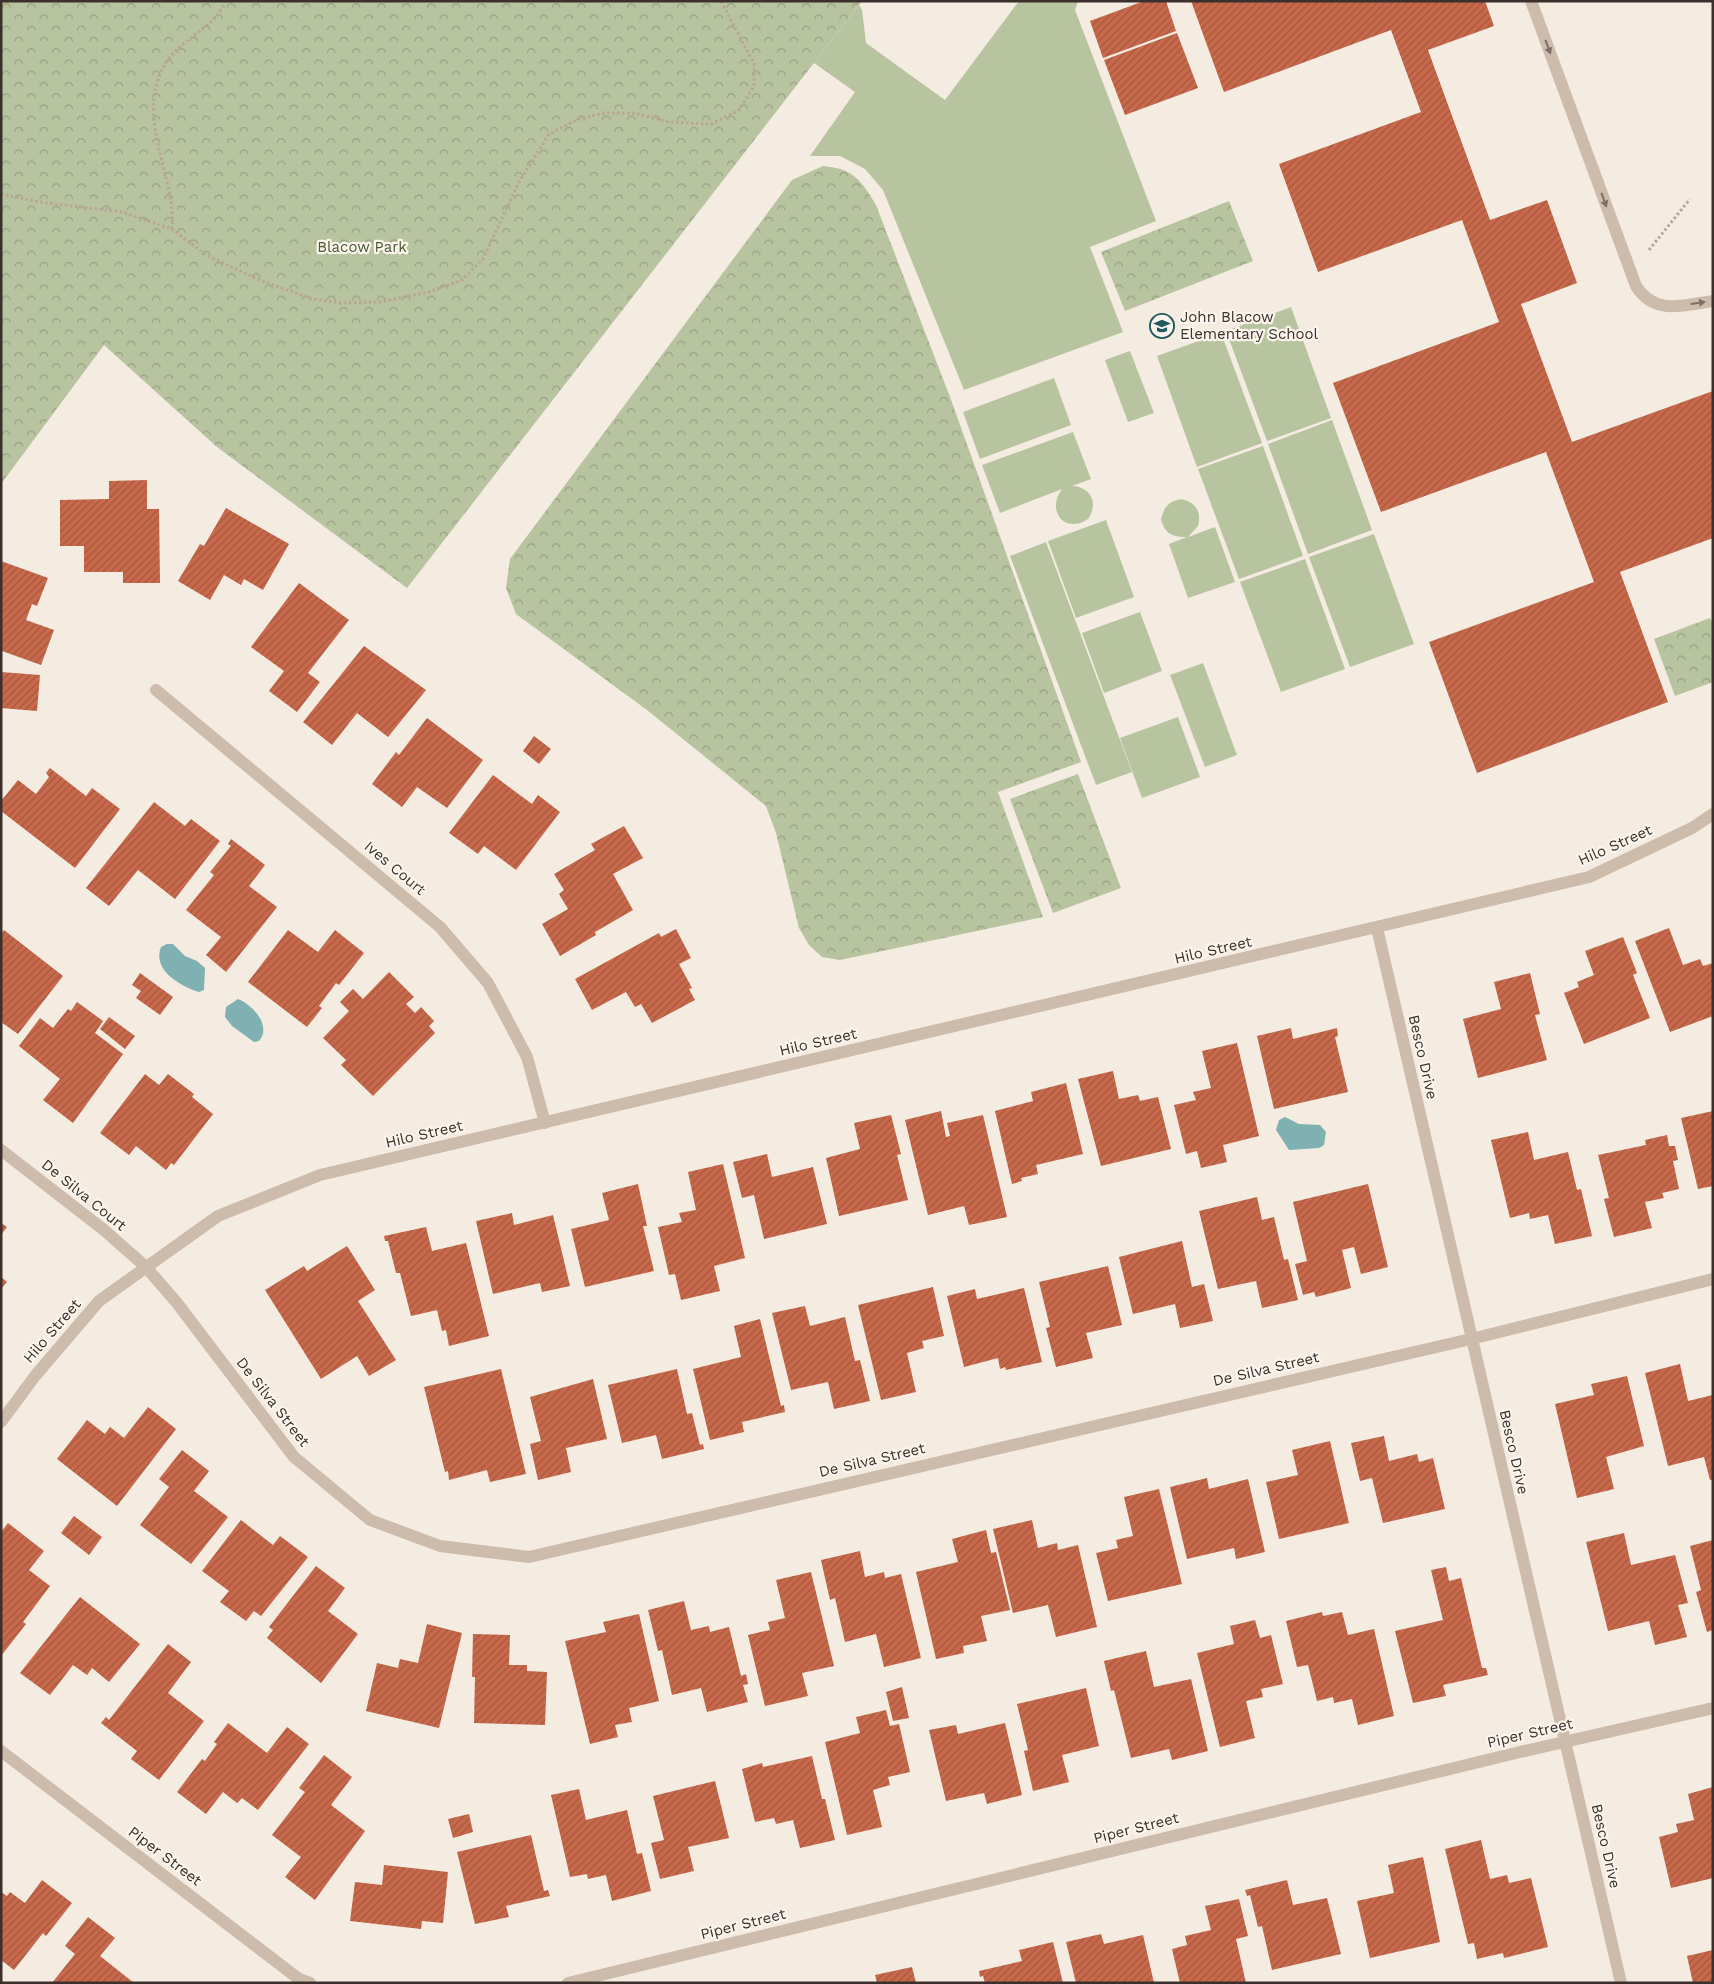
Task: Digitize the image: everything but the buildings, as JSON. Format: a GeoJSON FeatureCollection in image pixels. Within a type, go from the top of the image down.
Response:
{"type":"FeatureCollection","features":[{"type":"Feature","properties":{"kind":"street"},"geometry":{"type":"LineString","coordinates":[[1531,1],[1636,286],[1644,299],[1656,305],[1677,306],[1713,300]]}},
{"type":"Feature","properties":{"kind":"street","name":"Ives Court"},"geometry":{"type":"LineString","coordinates":[[156,690],[440,927],[488,983],[527,1057],[545,1122]]}},
{"type":"Feature","properties":{"kind":"street","name":"Hilo Street"},"geometry":{"type":"LineString","coordinates":[[1,1422],[35,1376],[99,1302],[218,1216],[320,1175],[1589,877],[1692,828],[1713,814]]}},
{"type":"Feature","properties":{"kind":"street","name":"Besco Drive"},"geometry":{"type":"LineString","coordinates":[[1377,928],[1621,1983]]}},
{"type":"Feature","properties":{"kind":"street","name":"De Silva Court"},"geometry":{"type":"LineString","coordinates":[[1,1150],[104,1230],[146,1267]]}},
{"type":"Feature","properties":{"kind":"street","name":"De Silva Street"},"geometry":{"type":"LineString","coordinates":[[146,1267],[177,1303],[294,1457],[370,1520],[440,1546],[529,1556],[1471,1338],[1713,1279]]}},
{"type":"Feature","properties":{"kind":"street","name":"Piper Street"},"geometry":{"type":"LineString","coordinates":[[568,1983],[1565,1742],[1713,1708]]}},
{"type":"Feature","properties":{"kind":"street","name":"Piper Street"},"geometry":{"type":"LineString","coordinates":[[1,1751],[299,1979],[310,1983]]}},
{"type":"Feature","properties":{"kind":"path"},"geometry":{"type":"LineString","coordinates":[[172,229],[174,209],[156,142],[154,116],[155,86],[166,62],[214,18],[227,1]]}},
{"type":"Feature","properties":{"kind":"path"},"geometry":{"type":"LineString","coordinates":[[1,194],[40,202],[122,212],[172,229],[206,255],[262,281],[312,299],[342,304],[379,302],[429,292],[462,280],[484,259],[519,182],[549,134],[576,120],[603,113],[634,113],[668,122],[710,124],[740,110],[754,86],[754,64],[721,1]]}},
{"type":"Feature","properties":{"kind":"path"},"geometry":{"type":"LineString","coordinates":[[1625,259],[1652,249],[1690,199]]}},
{"type":"Feature","properties":{"kind":"green space","name":"Blacow Park"},"geometry":{"type":"Polygon","coordinates":[[[1,1],[862,1],[407,588],[217,447],[104,345],[1,484],[1,1]]]}},
{"type":"Feature","properties":{"kind":"green space"},"geometry":{"type":"Polygon","coordinates":[[[1019,1],[1078,1],[1075,10],[1156,221],[1090,247],[1123,332],[964,390],[883,190],[865,169],[840,156],[810,156],[855,92],[814,63],[859,5],[862,10],[866,43],[945,100],[1019,1]]]}},
{"type":"Feature","properties":{"kind":"green space"},"geometry":{"type":"Polygon","coordinates":[[[823,166],[842,170],[856,177],[876,205],[950,397],[1081,762],[998,792],[1043,917],[840,960],[822,957],[809,945],[799,928],[776,833],[766,806],[647,710],[516,614],[506,588],[510,559],[792,180],[823,166]]]}},
{"type":"Feature","properties":{"kind":"green space"},"geometry":{"type":"Polygon","coordinates":[[[1229,201],[1253,261],[1125,311],[1101,252],[1229,201]]]}},
{"type":"Feature","properties":{"kind":"green space"},"geometry":{"type":"Polygon","coordinates":[[[1291,307],[1331,418],[1267,441],[1226,331],[1291,307]]]}},
{"type":"Feature","properties":{"kind":"green space"},"geometry":{"type":"Polygon","coordinates":[[[1221,333],[1262,443],[1197,467],[1157,356],[1221,333]]]}},
{"type":"Feature","properties":{"kind":"green space"},"geometry":{"type":"Polygon","coordinates":[[[1130,351],[1154,413],[1128,422],[1105,360],[1130,351]]]}},
{"type":"Feature","properties":{"kind":"green space"},"geometry":{"type":"Polygon","coordinates":[[[1054,378],[1071,425],[980,459],[963,412],[1054,378]]]}},
{"type":"Feature","properties":{"kind":"green space"},"geometry":{"type":"Polygon","coordinates":[[[1332,420],[1372,530],[1308,554],[1268,444],[1332,420]]]}},
{"type":"Feature","properties":{"kind":"green space"},"geometry":{"type":"Polygon","coordinates":[[[1073,432],[1091,479],[1072,486],[1084,489],[1091,497],[1093,507],[1088,519],[1072,524],[1060,518],[1056,505],[1062,489],[1000,513],[982,465],[1073,432]]]}},
{"type":"Feature","properties":{"kind":"green space"},"geometry":{"type":"Polygon","coordinates":[[[1263,446],[1303,556],[1239,579],[1198,469],[1263,446]]]}},
{"type":"Feature","properties":{"kind":"green space"},"geometry":{"type":"Polygon","coordinates":[[[1181,499],[1194,505],[1199,516],[1198,526],[1188,537],[1215,527],[1235,582],[1188,598],[1169,544],[1187,537],[1177,537],[1170,534],[1164,528],[1161,519],[1168,505],[1173,501],[1181,499]]]}},
{"type":"Feature","properties":{"kind":"green space"},"geometry":{"type":"Polygon","coordinates":[[[1106,520],[1134,597],[1076,618],[1048,541],[1106,520]]]}},
{"type":"Feature","properties":{"kind":"green space"},"geometry":{"type":"Polygon","coordinates":[[[1374,534],[1414,644],[1350,667],[1309,557],[1374,534]]]}},
{"type":"Feature","properties":{"kind":"green space"},"geometry":{"type":"Polygon","coordinates":[[[1046,542],[1132,772],[1096,785],[1010,556],[1046,542]]]}},
{"type":"Feature","properties":{"kind":"green space"},"geometry":{"type":"Polygon","coordinates":[[[1305,559],[1345,669],[1281,692],[1240,582],[1305,559]]]}},
{"type":"Feature","properties":{"kind":"green space"},"geometry":{"type":"Polygon","coordinates":[[[1140,612],[1162,671],[1104,693],[1082,633],[1140,612]]]}},
{"type":"Feature","properties":{"kind":"green space"},"geometry":{"type":"Polygon","coordinates":[[[1710,618],[1713,624],[1713,682],[1675,696],[1654,639],[1710,618]]]}},
{"type":"Feature","properties":{"kind":"green space"},"geometry":{"type":"Polygon","coordinates":[[[1203,663],[1237,755],[1205,767],[1170,675],[1203,663]]]}},
{"type":"Feature","properties":{"kind":"green space"},"geometry":{"type":"Polygon","coordinates":[[[1178,717],[1200,777],[1142,798],[1120,738],[1178,717]]]}},
{"type":"Feature","properties":{"kind":"green space"},"geometry":{"type":"Polygon","coordinates":[[[1078,774],[1121,888],[1053,913],[1010,799],[1078,774]]]}},
{"type":"Feature","properties":{"kind":"water"},"geometry":{"type":"Polygon","coordinates":[[[173,944],[185,956],[197,961],[205,968],[204,990],[199,992],[184,986],[164,970],[160,963],[159,955],[161,947],[173,944]]]}},
{"type":"Feature","properties":{"kind":"water"},"geometry":{"type":"Polygon","coordinates":[[[238,999],[255,1011],[262,1023],[262,1035],[259,1041],[254,1042],[232,1026],[225,1017],[226,1007],[238,999]]]}},
{"type":"Feature","properties":{"kind":"water"},"geometry":{"type":"Polygon","coordinates":[[[1285,1117],[1299,1124],[1320,1125],[1326,1132],[1324,1145],[1319,1148],[1289,1150],[1276,1130],[1279,1120],[1285,1117]]]}},
{"type":"Feature","properties":{"kind":"place","name":"John Blacow Elementary School"},"geometry":{"type":"Point","coordinates":[1162,326]}}]}
